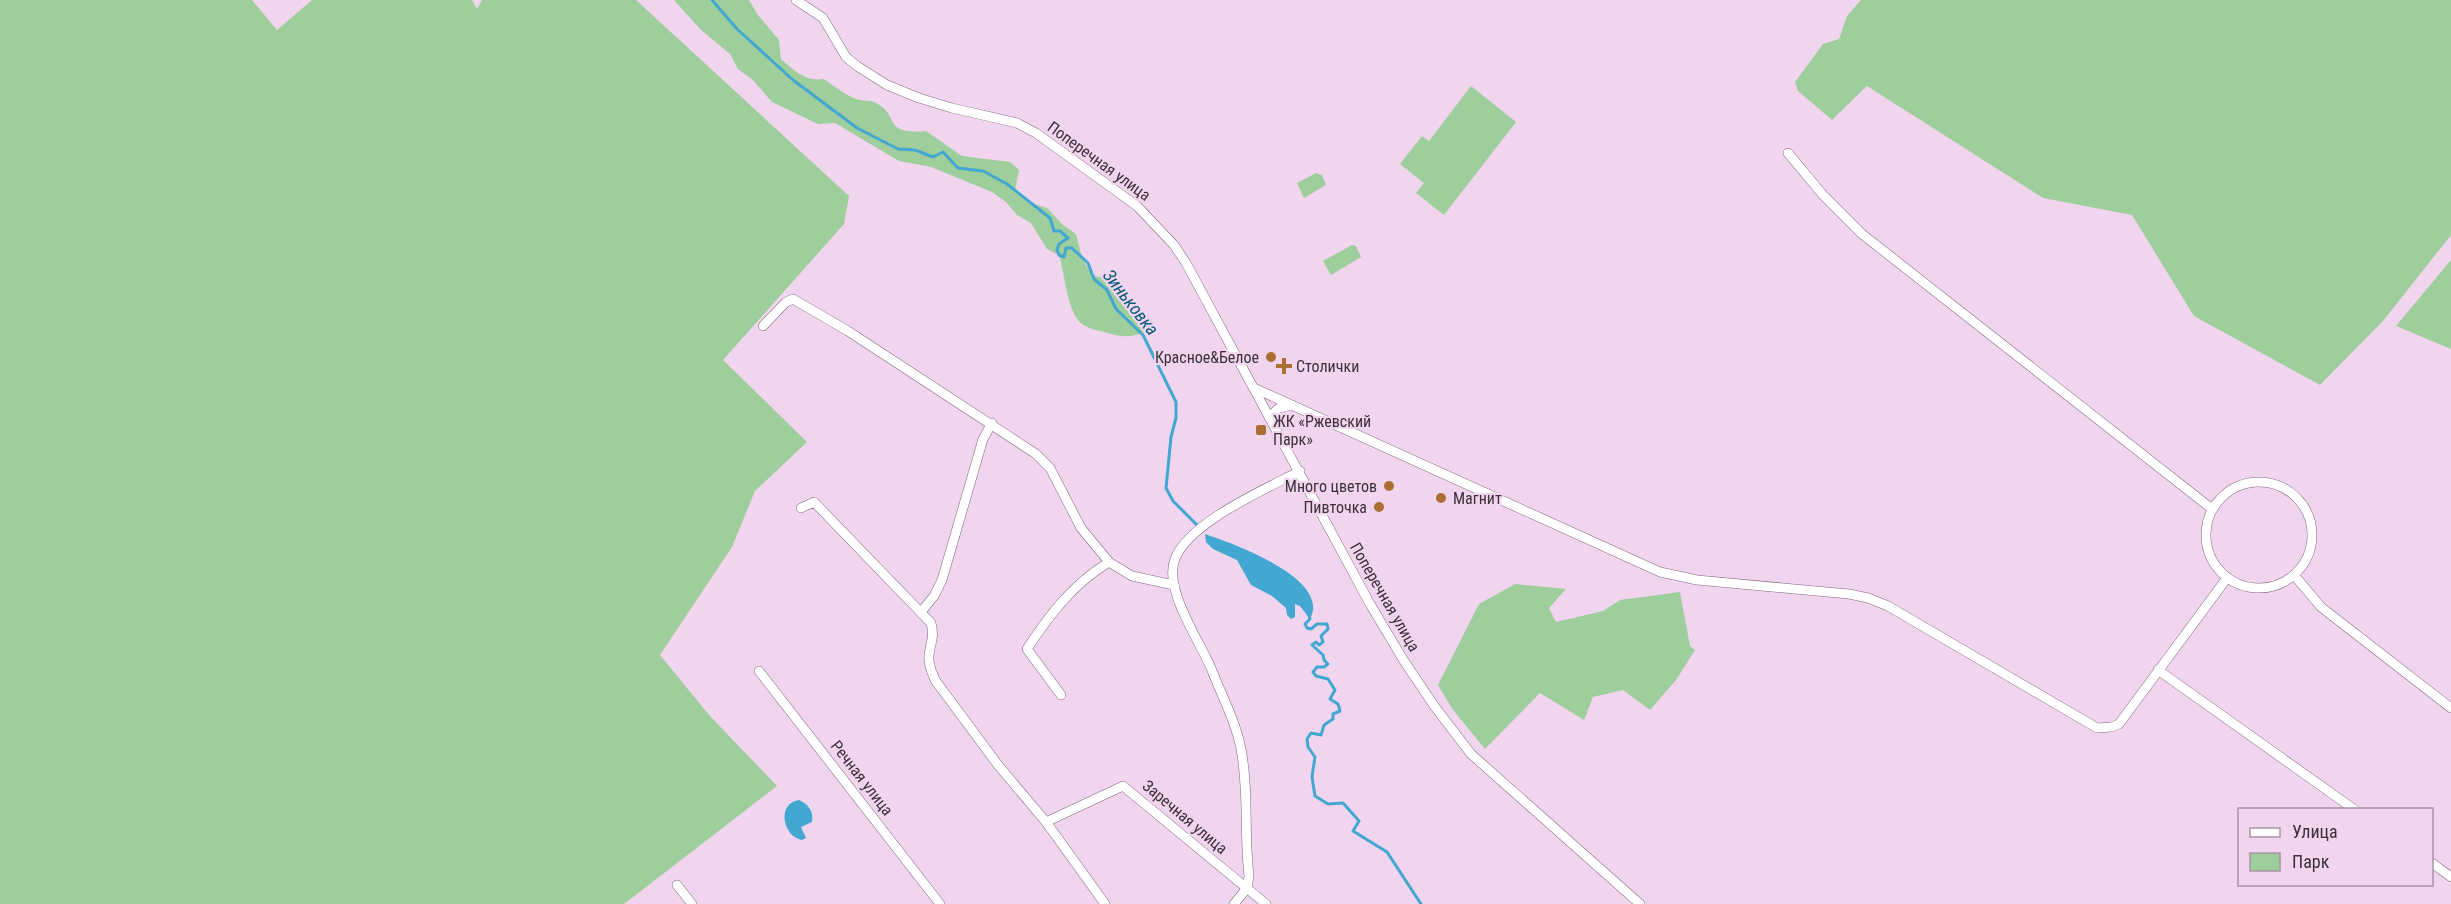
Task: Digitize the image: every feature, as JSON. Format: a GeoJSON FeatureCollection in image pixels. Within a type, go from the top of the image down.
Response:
{"type":"FeatureCollection","features":[{"type":"Feature","properties":{"kind":"street","name":"Поперечная улица"},"geometry":{"type":"LineString","coordinates":[[796,0],[823,18],[846,57],[886,85],[952,108],[1017,123],[1046,140],[1137,206],[1174,245],[1300,471],[1370,604],[1416,680],[1471,753],[1640,904]]}},
{"type":"Feature","properties":{"kind":"street"},"geometry":{"type":"LineString","coordinates":[[1788,153],[1823,195],[1862,234],[2212,510]]}},
{"type":"Feature","properties":{"kind":"street"},"geometry":{"type":"LineString","coordinates":[[763,326],[786,302],[793,300],[848,331],[992,423],[1036,454],[1050,468],[1081,528],[1108,561],[1132,576],[1174,585]]}},
{"type":"Feature","properties":{"kind":"street"},"geometry":{"type":"LineString","coordinates":[[1254,388],[1660,572],[1697,580],[1849,594],[1888,606],[2097,728],[2112,728],[2119,724],[2227,578]]}},
{"type":"Feature","properties":{"kind":"street"},"geometry":{"type":"LineString","coordinates":[[1269,417],[1279,408],[1292,405]]}},
{"type":"Feature","properties":{"kind":"street"},"geometry":{"type":"LineString","coordinates":[[921,612],[934,596],[942,580],[983,439],[992,423]]}},
{"type":"Feature","properties":{"kind":"street"},"geometry":{"type":"LineString","coordinates":[[1234,904],[1247,888],[1250,876],[1241,748],[1210,666],[1174,585],[1172,568],[1176,556],[1203,526],[1227,510],[1300,471]]}},
{"type":"Feature","properties":{"kind":"street"},"geometry":{"type":"LineString","coordinates":[[2259,482],[2280,486],[2298,499],[2309,517],[2312,538],[2307,558],[2294,575],[2273,586],[2249,588],[2227,578],[2212,561],[2206,540],[2208,518],[2223,495],[2239,486],[2259,482]]}},
{"type":"Feature","properties":{"kind":"street"},"geometry":{"type":"LineString","coordinates":[[801,508],[814,502],[931,623],[934,635],[929,666],[935,680],[998,765],[1046,822],[1105,904]]}},
{"type":"Feature","properties":{"kind":"street"},"geometry":{"type":"LineString","coordinates":[[1061,694],[1027,649],[1069,592],[1108,561]]}},
{"type":"Feature","properties":{"kind":"street"},"geometry":{"type":"LineString","coordinates":[[2294,575],[2321,607],[2451,708]]}},
{"type":"Feature","properties":{"kind":"street"},"geometry":{"type":"LineString","coordinates":[[2158,670],[2352,808]]}},
{"type":"Feature","properties":{"kind":"street","name":"Речная улица"},"geometry":{"type":"LineString","coordinates":[[759,671],[940,904]]}},
{"type":"Feature","properties":{"kind":"street","name":"Заречная улица"},"geometry":{"type":"LineString","coordinates":[[1046,822],[1123,786],[1266,904]]}},
{"type":"Feature","properties":{"kind":"street"},"geometry":{"type":"LineString","coordinates":[[2433,864],[2451,877]]}},
{"type":"Feature","properties":{"kind":"street"},"geometry":{"type":"LineString","coordinates":[[677,885],[692,904]]}},
{"type":"Feature","properties":{"kind":"green space"},"geometry":{"type":"Polygon","coordinates":[[[0,0],[252,0],[277,30],[312,0],[472,0],[477,9],[482,0],[636,0],[849,196],[844,224],[723,360],[807,442],[755,491],[732,547],[660,655],[709,715],[777,786],[624,904],[0,904],[0,0]]]}},
{"type":"Feature","properties":{"kind":"green space"},"geometry":{"type":"Polygon","coordinates":[[[674,0],[749,0],[779,40],[781,59],[801,75],[811,79],[824,79],[852,97],[874,102],[882,107],[897,127],[902,130],[926,131],[962,156],[1010,162],[1019,170],[1015,190],[1031,203],[1047,208],[1063,225],[1076,234],[1082,258],[1092,275],[1122,283],[1131,304],[1148,316],[1155,325],[1144,332],[1127,336],[1095,330],[1082,324],[1077,319],[1070,302],[1059,255],[1047,249],[1031,223],[1017,215],[1006,202],[992,192],[931,167],[899,161],[835,123],[818,124],[772,102],[753,80],[738,69],[730,54],[700,29],[674,0]]]}},
{"type":"Feature","properties":{"kind":"green space"},"geometry":{"type":"Polygon","coordinates":[[[1861,0],[2451,0],[2451,235],[2383,321],[2320,385],[2194,316],[2132,215],[2043,198],[1867,86],[1832,120],[1798,91],[1795,82],[1823,44],[1839,39],[1847,16],[1861,0]]]}},
{"type":"Feature","properties":{"kind":"green space"},"geometry":{"type":"Polygon","coordinates":[[[1471,86],[1516,122],[1444,215],[1416,193],[1424,183],[1400,164],[1422,136],[1429,141],[1471,86]]]}},
{"type":"Feature","properties":{"kind":"green space"},"geometry":{"type":"Polygon","coordinates":[[[1316,173],[1322,175],[1326,185],[1304,198],[1297,183],[1316,173]]]}},
{"type":"Feature","properties":{"kind":"green space"},"geometry":{"type":"Polygon","coordinates":[[[1352,245],[1356,246],[1361,257],[1331,275],[1323,261],[1352,245]]]}},
{"type":"Feature","properties":{"kind":"green space"},"geometry":{"type":"Polygon","coordinates":[[[2451,260],[2451,349],[2396,326],[2451,260]]]}},
{"type":"Feature","properties":{"kind":"green space"},"geometry":{"type":"Polygon","coordinates":[[[1515,584],[1566,589],[1549,608],[1556,622],[1603,611],[1620,600],[1680,592],[1690,646],[1695,650],[1676,680],[1650,710],[1623,690],[1593,697],[1584,720],[1540,693],[1485,749],[1453,710],[1438,685],[1479,604],[1515,584]]]}},
{"type":"Feature","properties":{"kind":"water"},"geometry":{"type":"Polygon","coordinates":[[[1205,534],[1276,564],[1293,576],[1307,590],[1313,604],[1310,619],[1300,606],[1295,604],[1295,617],[1291,619],[1287,615],[1286,608],[1272,596],[1251,585],[1237,560],[1213,549],[1206,542],[1205,534]]]}},
{"type":"Feature","properties":{"kind":"water"},"geometry":{"type":"Polygon","coordinates":[[[799,800],[810,808],[812,814],[812,822],[801,827],[806,838],[802,840],[790,833],[785,820],[787,807],[799,800]]]}},
{"type":"Feature","properties":{"kind":"waterway","name":"Зиньковка"},"geometry":{"type":"LineString","coordinates":[[712,0],[737,29],[793,80],[857,128],[898,149],[915,150],[933,157],[943,152],[958,168],[983,171],[1007,184],[1050,218],[1054,231],[1060,231],[1068,238],[1059,244],[1057,250],[1059,255],[1064,257],[1066,248],[1072,248],[1088,263],[1094,279],[1107,290],[1116,309],[1143,335],[1176,402],[1176,418],[1171,437],[1166,488],[1173,501],[1198,526]]}},
{"type":"Feature","properties":{"kind":"waterway","name":"Зиньковка"},"geometry":{"type":"LineString","coordinates":[[1309,615],[1310,619],[1305,624],[1307,628],[1311,629],[1317,624],[1327,624],[1328,629],[1321,636],[1323,642],[1319,645],[1316,642],[1312,645],[1323,655],[1328,664],[1324,667],[1317,667],[1313,672],[1316,676],[1328,679],[1335,690],[1330,699],[1338,704],[1340,711],[1333,714],[1333,719],[1324,725],[1321,735],[1311,733],[1307,739],[1308,747],[1315,757],[1312,777],[1315,796],[1328,804],[1343,803],[1359,821],[1353,831],[1387,852],[1421,904]]}},
{"type":"Feature","properties":{"kind":"place","name":"Красное&Белое"},"geometry":{"type":"Point","coordinates":[1271,357]}},
{"type":"Feature","properties":{"kind":"place","name":"Столички"},"geometry":{"type":"Point","coordinates":[1284,366]}},
{"type":"Feature","properties":{"kind":"place","name":"ЖК «Ржевский Парк»"},"geometry":{"type":"Point","coordinates":[1261,430]}},
{"type":"Feature","properties":{"kind":"place","name":"Много цветов"},"geometry":{"type":"Point","coordinates":[1389,486]}},
{"type":"Feature","properties":{"kind":"place","name":"Магнит"},"geometry":{"type":"Point","coordinates":[1441,498]}},
{"type":"Feature","properties":{"kind":"place","name":"Пивточка"},"geometry":{"type":"Point","coordinates":[1379,507]}}]}
